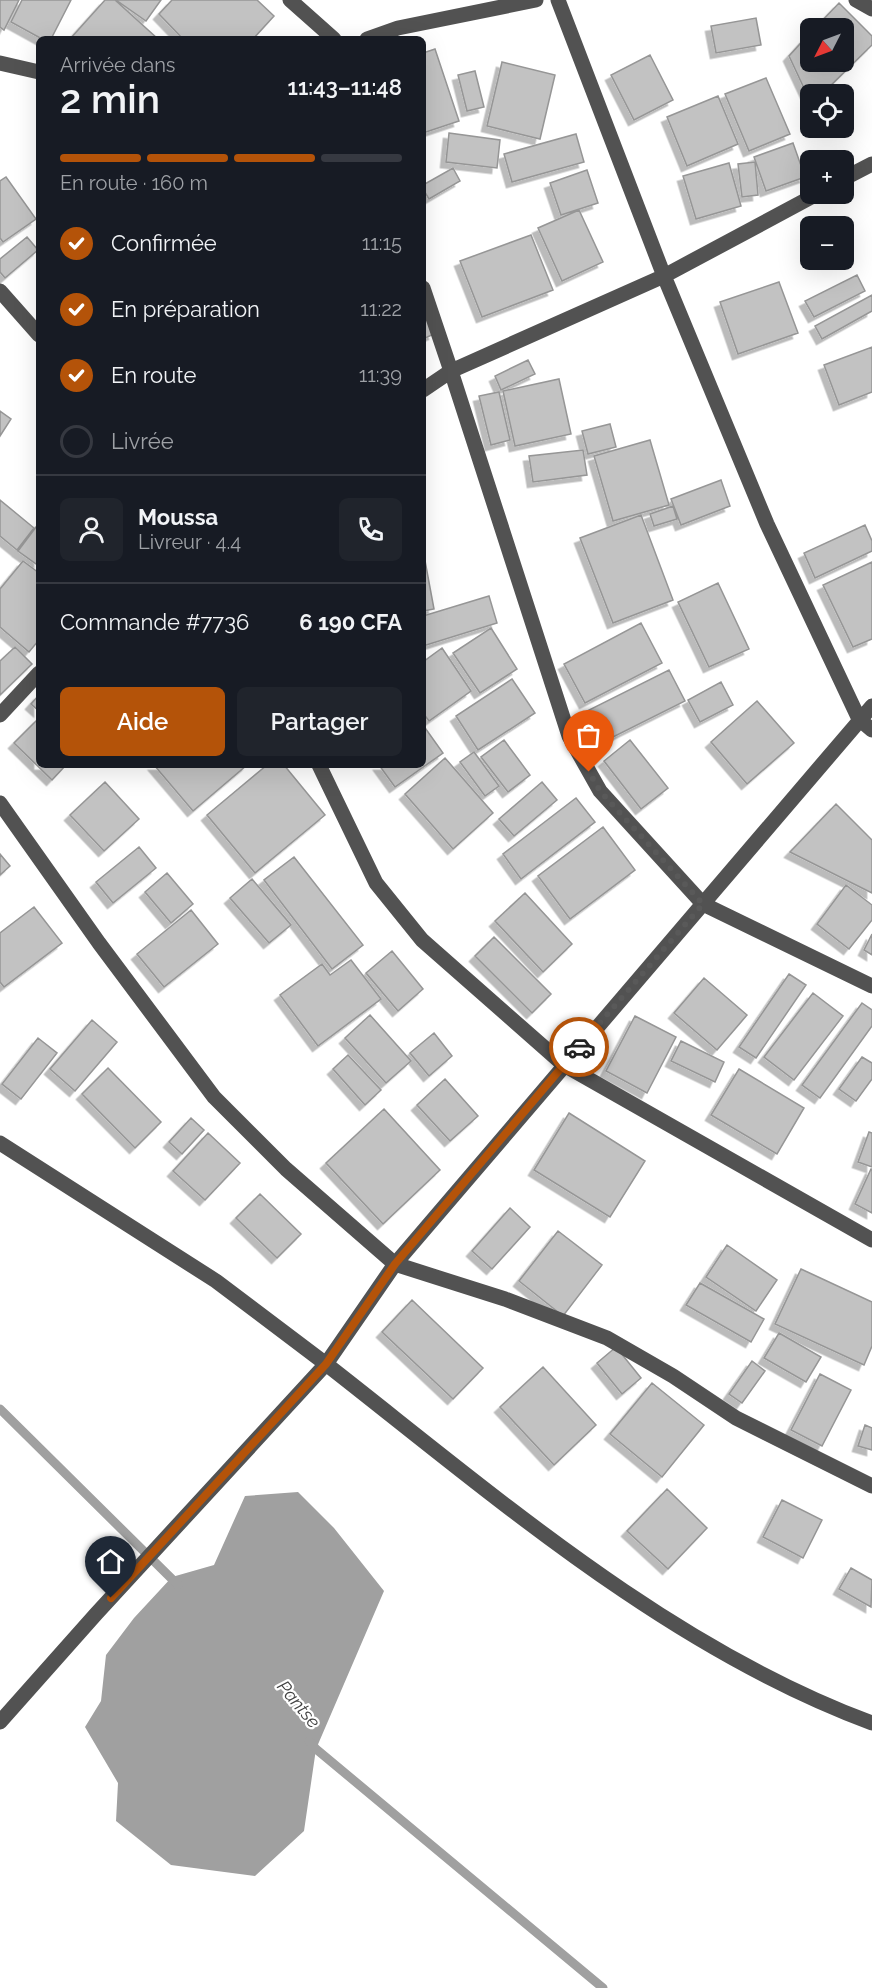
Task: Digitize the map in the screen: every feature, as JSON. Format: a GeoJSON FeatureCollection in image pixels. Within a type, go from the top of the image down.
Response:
{"type":"FeatureCollection","features":[{"type":"Feature","properties":{"kind":"street"},"geometry":{"type":"LineString","coordinates":[[290,0],[331,36]]}},
{"type":"Feature","properties":{"kind":"street"},"geometry":{"type":"LineString","coordinates":[[375,36],[398,28],[536,0]]}},
{"type":"Feature","properties":{"kind":"street"},"geometry":{"type":"LineString","coordinates":[[558,0],[664,276],[767,524],[859,719],[872,730]]}},
{"type":"Feature","properties":{"kind":"street"},"geometry":{"type":"LineString","coordinates":[[855,0],[872,9]]}},
{"type":"Feature","properties":{"kind":"street"},"geometry":{"type":"LineString","coordinates":[[0,63],[36,71]]}},
{"type":"Feature","properties":{"kind":"street"},"geometry":{"type":"LineString","coordinates":[[854,173],[872,164]]}},
{"type":"Feature","properties":{"kind":"street"},"geometry":{"type":"LineString","coordinates":[[426,388],[451,371],[664,276],[800,203]]}},
{"type":"Feature","properties":{"kind":"street"},"geometry":{"type":"LineString","coordinates":[[0,291],[36,332]]}},
{"type":"Feature","properties":{"kind":"street"},"geometry":{"type":"LineString","coordinates":[[426,297],[568,736],[600,791],[703,904],[872,986]]}},
{"type":"Feature","properties":{"kind":"street"},"geometry":{"type":"LineString","coordinates":[[0,715],[36,676]]}},
{"type":"Feature","properties":{"kind":"street"},"geometry":{"type":"LineString","coordinates":[[0,1722],[326,1364],[395,1264],[872,706]]}},
{"type":"Feature","properties":{"kind":"street"},"geometry":{"type":"LineString","coordinates":[[320,768],[376,884],[422,940],[564,1065],[872,1240]]}},
{"type":"Feature","properties":{"kind":"street"},"geometry":{"type":"LineString","coordinates":[[0,803],[99,943],[214,1097],[286,1169],[395,1264],[505,1299],[607,1338],[736,1418],[872,1486]]}},
{"type":"Feature","properties":{"kind":"street"},"geometry":{"type":"LineString","coordinates":[[0,1143],[216,1281],[522,1517],[648,1609],[826,1706],[872,1723]]}},
{"type":"Feature","properties":{"kind":"water"},"geometry":{"type":"Polygon","coordinates":[[[298,1492],[334,1528],[384,1591],[316,1749],[304,1831],[255,1876],[171,1865],[116,1821],[118,1783],[85,1727],[101,1701],[106,1655],[134,1618],[172,1577],[214,1565],[245,1496],[298,1492]]]}},
{"type":"Feature","properties":{"kind":"building"},"geometry":{"type":"Polygon","coordinates":[[[0,0],[19,0],[4,30],[0,27],[0,0]]]}},
{"type":"Feature","properties":{"kind":"building"},"geometry":{"type":"Polygon","coordinates":[[[22,0],[71,0],[53,36],[37,36],[11,22],[22,0]]]}},
{"type":"Feature","properties":{"kind":"building"},"geometry":{"type":"Polygon","coordinates":[[[105,0],[115,0],[155,36],[73,36],[105,0]]]}},
{"type":"Feature","properties":{"kind":"building"},"geometry":{"type":"Polygon","coordinates":[[[116,0],[161,0],[146,21],[116,0]]]}},
{"type":"Feature","properties":{"kind":"building"},"geometry":{"type":"Polygon","coordinates":[[[172,0],[257,0],[274,16],[256,36],[180,36],[159,14],[172,0]]]}},
{"type":"Feature","properties":{"kind":"building"},"geometry":{"type":"Polygon","coordinates":[[[839,3],[854,18],[825,18],[839,3]]]}},
{"type":"Feature","properties":{"kind":"building"},"geometry":{"type":"Polygon","coordinates":[[[756,18],[761,45],[716,53],[711,26],[756,18]]]}},
{"type":"Feature","properties":{"kind":"building"},"geometry":{"type":"Polygon","coordinates":[[[854,18],[872,36],[872,45],[854,63],[854,18]]]}},
{"type":"Feature","properties":{"kind":"building"},"geometry":{"type":"Polygon","coordinates":[[[800,44],[800,72],[844,72],[832,84],[802,84],[789,56],[800,44]]]}},
{"type":"Feature","properties":{"kind":"building"},"geometry":{"type":"Polygon","coordinates":[[[435,49],[459,121],[426,132],[426,52],[435,49]]]}},
{"type":"Feature","properties":{"kind":"building"},"geometry":{"type":"Polygon","coordinates":[[[650,55],[673,100],[634,120],[611,75],[650,55]]]}},
{"type":"Feature","properties":{"kind":"building"},"geometry":{"type":"Polygon","coordinates":[[[502,62],[555,75],[540,139],[487,126],[502,62]]]}},
{"type":"Feature","properties":{"kind":"building"},"geometry":{"type":"Polygon","coordinates":[[[475,71],[484,107],[467,111],[458,75],[475,71]]]}},
{"type":"Feature","properties":{"kind":"building"},"geometry":{"type":"Polygon","coordinates":[[[766,78],[790,134],[749,151],[725,94],[766,78]]]}},
{"type":"Feature","properties":{"kind":"building"},"geometry":{"type":"Polygon","coordinates":[[[718,96],[738,144],[687,166],[667,117],[718,96]]]}},
{"type":"Feature","properties":{"kind":"building"},"geometry":{"type":"Polygon","coordinates":[[[449,133],[500,140],[497,168],[446,162],[449,133]]]}},
{"type":"Feature","properties":{"kind":"building"},"geometry":{"type":"Polygon","coordinates":[[[576,134],[584,162],[512,182],[504,154],[576,134]]]}},
{"type":"Feature","properties":{"kind":"building"},"geometry":{"type":"Polygon","coordinates":[[[793,143],[800,163],[800,179],[766,191],[754,157],[793,143]]]}},
{"type":"Feature","properties":{"kind":"building"},"geometry":{"type":"Polygon","coordinates":[[[755,162],[758,195],[742,197],[738,164],[755,162]]]}},
{"type":"Feature","properties":{"kind":"building"},"geometry":{"type":"Polygon","coordinates":[[[729,163],[741,206],[696,219],[683,176],[729,163]]]}},
{"type":"Feature","properties":{"kind":"building"},"geometry":{"type":"Polygon","coordinates":[[[453,168],[460,181],[429,199],[426,194],[426,183],[453,168]]]}},
{"type":"Feature","properties":{"kind":"building"},"geometry":{"type":"Polygon","coordinates":[[[587,170],[598,203],[561,215],[550,183],[587,170]]]}},
{"type":"Feature","properties":{"kind":"building"},"geometry":{"type":"Polygon","coordinates":[[[6,177],[36,219],[3,242],[0,238],[0,181],[6,177]]]}},
{"type":"Feature","properties":{"kind":"building"},"geometry":{"type":"Polygon","coordinates":[[[579,210],[603,262],[562,281],[538,228],[579,210]]]}},
{"type":"Feature","properties":{"kind":"building"},"geometry":{"type":"Polygon","coordinates":[[[531,235],[553,290],[482,317],[460,261],[531,235]]]}},
{"type":"Feature","properties":{"kind":"building"},"geometry":{"type":"Polygon","coordinates":[[[27,237],[36,248],[36,252],[5,278],[0,272],[0,259],[27,237]]]}},
{"type":"Feature","properties":{"kind":"building"},"geometry":{"type":"Polygon","coordinates":[[[857,275],[865,291],[814,317],[805,301],[857,275]]]}},
{"type":"Feature","properties":{"kind":"building"},"geometry":{"type":"Polygon","coordinates":[[[779,282],[798,333],[738,354],[720,302],[779,282]]]}},
{"type":"Feature","properties":{"kind":"building"},"geometry":{"type":"Polygon","coordinates":[[[872,295],[872,311],[822,339],[815,326],[872,295]]]}},
{"type":"Feature","properties":{"kind":"building"},"geometry":{"type":"Polygon","coordinates":[[[426,318],[434,334],[426,338],[426,318]]]}},
{"type":"Feature","properties":{"kind":"building"},"geometry":{"type":"Polygon","coordinates":[[[872,347],[872,392],[839,405],[824,365],[872,347]]]}},
{"type":"Feature","properties":{"kind":"building"},"geometry":{"type":"Polygon","coordinates":[[[528,360],[535,374],[501,390],[495,376],[528,360]]]}},
{"type":"Feature","properties":{"kind":"building"},"geometry":{"type":"Polygon","coordinates":[[[559,379],[571,434],[515,446],[503,391],[559,379]]]}},
{"type":"Feature","properties":{"kind":"building"},"geometry":{"type":"Polygon","coordinates":[[[499,392],[510,440],[491,445],[479,396],[499,392]]]}},
{"type":"Feature","properties":{"kind":"building"},"geometry":{"type":"Polygon","coordinates":[[[0,411],[11,419],[0,436],[0,411]]]}},
{"type":"Feature","properties":{"kind":"building"},"geometry":{"type":"Polygon","coordinates":[[[610,424],[616,447],[588,454],[582,431],[610,424]]]}},
{"type":"Feature","properties":{"kind":"building"},"geometry":{"type":"Polygon","coordinates":[[[650,440],[669,505],[613,521],[594,456],[650,440]]]}},
{"type":"Feature","properties":{"kind":"building"},"geometry":{"type":"Polygon","coordinates":[[[583,450],[587,475],[533,482],[529,456],[583,450]]]}},
{"type":"Feature","properties":{"kind":"building"},"geometry":{"type":"Polygon","coordinates":[[[721,480],[730,506],[681,525],[671,499],[721,480]]]}},
{"type":"Feature","properties":{"kind":"building"},"geometry":{"type":"Polygon","coordinates":[[[0,500],[34,528],[17,550],[0,536],[0,500]]]}},
{"type":"Feature","properties":{"kind":"building"},"geometry":{"type":"Polygon","coordinates":[[[673,506],[677,519],[654,526],[650,514],[673,506]]]}},
{"type":"Feature","properties":{"kind":"building"},"geometry":{"type":"Polygon","coordinates":[[[641,515],[673,600],[613,623],[580,538],[641,515]]]}},
{"type":"Feature","properties":{"kind":"building"},"geometry":{"type":"Polygon","coordinates":[[[865,525],[872,541],[872,551],[815,578],[804,553],[865,525]]]}},
{"type":"Feature","properties":{"kind":"building"},"geometry":{"type":"Polygon","coordinates":[[[36,527],[36,564],[18,551],[36,527]]]}},
{"type":"Feature","properties":{"kind":"building"},"geometry":{"type":"Polygon","coordinates":[[[23,561],[36,571],[36,644],[29,652],[0,627],[0,589],[23,561]]]}},
{"type":"Feature","properties":{"kind":"building"},"geometry":{"type":"Polygon","coordinates":[[[872,562],[872,639],[853,647],[823,585],[872,562]]]}},
{"type":"Feature","properties":{"kind":"building"},"geometry":{"type":"Polygon","coordinates":[[[426,566],[434,609],[426,610],[426,566]]]}},
{"type":"Feature","properties":{"kind":"building"},"geometry":{"type":"Polygon","coordinates":[[[718,583],[749,649],[709,667],[678,602],[718,583]]]}},
{"type":"Feature","properties":{"kind":"building"},"geometry":{"type":"Polygon","coordinates":[[[489,596],[497,623],[426,645],[426,615],[489,596]]]}},
{"type":"Feature","properties":{"kind":"building"},"geometry":{"type":"Polygon","coordinates":[[[641,623],[662,663],[585,703],[564,664],[641,623]]]}},
{"type":"Feature","properties":{"kind":"building"},"geometry":{"type":"Polygon","coordinates":[[[491,628],[517,669],[480,693],[453,653],[491,628]]]}},
{"type":"Feature","properties":{"kind":"building"},"geometry":{"type":"Polygon","coordinates":[[[15,647],[32,664],[0,695],[0,661],[15,647]]]}},
{"type":"Feature","properties":{"kind":"building"},"geometry":{"type":"Polygon","coordinates":[[[442,648],[471,691],[429,721],[426,717],[426,660],[442,648]]]}},
{"type":"Feature","properties":{"kind":"building"},"geometry":{"type":"Polygon","coordinates":[[[669,670],[685,701],[601,743],[585,712],[669,670]]]}},
{"type":"Feature","properties":{"kind":"building"},"geometry":{"type":"Polygon","coordinates":[[[512,679],[535,713],[478,750],[456,716],[512,679]]]}},
{"type":"Feature","properties":{"kind":"building"},"geometry":{"type":"Polygon","coordinates":[[[721,682],[733,705],[700,722],[688,700],[721,682]]]}},
{"type":"Feature","properties":{"kind":"building"},"geometry":{"type":"Polygon","coordinates":[[[36,698],[36,708],[31,704],[36,698]]]}},
{"type":"Feature","properties":{"kind":"building"},"geometry":{"type":"Polygon","coordinates":[[[757,701],[794,743],[747,784],[711,742],[757,701]]]}},
{"type":"Feature","properties":{"kind":"building"},"geometry":{"type":"Polygon","coordinates":[[[36,721],[36,764],[14,743],[36,721]]]}},
{"type":"Feature","properties":{"kind":"building"},"geometry":{"type":"Polygon","coordinates":[[[426,729],[443,753],[426,765],[426,729]]]}},
{"type":"Feature","properties":{"kind":"building"},"geometry":{"type":"Polygon","coordinates":[[[504,740],[530,775],[508,792],[481,757],[504,740]]]}},
{"type":"Feature","properties":{"kind":"building"},"geometry":{"type":"Polygon","coordinates":[[[630,740],[668,788],[641,809],[604,761],[630,740]]]}},
{"type":"Feature","properties":{"kind":"building"},"geometry":{"type":"Polygon","coordinates":[[[474,752],[499,786],[485,796],[460,762],[474,752]]]}},
{"type":"Feature","properties":{"kind":"building"},"geometry":{"type":"Polygon","coordinates":[[[445,758],[493,813],[453,849],[405,794],[445,758]]]}},
{"type":"Feature","properties":{"kind":"building"},"geometry":{"type":"Polygon","coordinates":[[[40,768],[63,768],[52,780],[40,768]]]}},
{"type":"Feature","properties":{"kind":"building"},"geometry":{"type":"Polygon","coordinates":[[[157,768],[243,768],[193,811],[157,768]]]}},
{"type":"Feature","properties":{"kind":"building"},"geometry":{"type":"Polygon","coordinates":[[[263,768],[286,768],[325,815],[255,873],[207,815],[263,768]]]}},
{"type":"Feature","properties":{"kind":"building"},"geometry":{"type":"Polygon","coordinates":[[[381,768],[422,768],[395,787],[381,768]]]}},
{"type":"Feature","properties":{"kind":"building"},"geometry":{"type":"Polygon","coordinates":[[[105,782],[139,819],[104,851],[70,815],[105,782]]]}},
{"type":"Feature","properties":{"kind":"building"},"geometry":{"type":"Polygon","coordinates":[[[542,782],[557,800],[514,836],[499,819],[542,782]]]}},
{"type":"Feature","properties":{"kind":"building"},"geometry":{"type":"Polygon","coordinates":[[[576,798],[595,822],[521,879],[503,854],[576,798]]]}},
{"type":"Feature","properties":{"kind":"building"},"geometry":{"type":"Polygon","coordinates":[[[836,804],[872,840],[872,893],[790,852],[836,804]]]}},
{"type":"Feature","properties":{"kind":"building"},"geometry":{"type":"Polygon","coordinates":[[[603,827],[635,870],[570,919],[538,876],[603,827]]]}},
{"type":"Feature","properties":{"kind":"building"},"geometry":{"type":"Polygon","coordinates":[[[139,847],[156,868],[113,903],[96,882],[139,847]]]}},
{"type":"Feature","properties":{"kind":"building"},"geometry":{"type":"Polygon","coordinates":[[[0,854],[10,866],[0,875],[0,854]]]}},
{"type":"Feature","properties":{"kind":"building"},"geometry":{"type":"Polygon","coordinates":[[[294,857],[363,945],[332,969],[264,880],[294,857]]]}},
{"type":"Feature","properties":{"kind":"building"},"geometry":{"type":"Polygon","coordinates":[[[167,873],[193,904],[171,923],[145,892],[167,873]]]}},
{"type":"Feature","properties":{"kind":"building"},"geometry":{"type":"Polygon","coordinates":[[[252,879],[291,925],[269,943],[230,898],[252,879]]]}},
{"type":"Feature","properties":{"kind":"building"},"geometry":{"type":"Polygon","coordinates":[[[846,885],[872,905],[872,920],[849,949],[817,924],[846,885]]]}},
{"type":"Feature","properties":{"kind":"building"},"geometry":{"type":"Polygon","coordinates":[[[525,893],[572,944],[543,972],[495,921],[525,893]]]}},
{"type":"Feature","properties":{"kind":"building"},"geometry":{"type":"Polygon","coordinates":[[[34,907],[62,943],[4,987],[0,982],[0,933],[34,907]]]}},
{"type":"Feature","properties":{"kind":"building"},"geometry":{"type":"Polygon","coordinates":[[[191,910],[218,944],[164,987],[137,954],[191,910]]]}},
{"type":"Feature","properties":{"kind":"building"},"geometry":{"type":"Polygon","coordinates":[[[872,934],[872,955],[864,950],[872,934]]]}},
{"type":"Feature","properties":{"kind":"building"},"geometry":{"type":"Polygon","coordinates":[[[494,937],[551,994],[532,1013],[475,956],[494,937]]]}},
{"type":"Feature","properties":{"kind":"building"},"geometry":{"type":"Polygon","coordinates":[[[392,951],[423,989],[398,1011],[366,973],[392,951]]]}},
{"type":"Feature","properties":{"kind":"building"},"geometry":{"type":"Polygon","coordinates":[[[351,960],[381,999],[318,1046],[280,995],[322,964],[330,975],[351,960]]]}},
{"type":"Feature","properties":{"kind":"building"},"geometry":{"type":"Polygon","coordinates":[[[789,974],[806,985],[756,1058],[739,1047],[789,974]]]}},
{"type":"Feature","properties":{"kind":"building"},"geometry":{"type":"Polygon","coordinates":[[[704,978],[747,1015],[717,1050],[674,1013],[704,978]]]}},
{"type":"Feature","properties":{"kind":"building"},"geometry":{"type":"Polygon","coordinates":[[[813,993],[843,1016],[794,1080],[764,1057],[813,993]]]}},
{"type":"Feature","properties":{"kind":"building"},"geometry":{"type":"Polygon","coordinates":[[[862,1003],[872,1010],[872,1026],[820,1098],[802,1085],[862,1003]]]}},
{"type":"Feature","properties":{"kind":"building"},"geometry":{"type":"Polygon","coordinates":[[[370,1015],[411,1061],[386,1083],[345,1038],[370,1015]]]}},
{"type":"Feature","properties":{"kind":"building"},"geometry":{"type":"Polygon","coordinates":[[[635,1016],[676,1037],[647,1093],[606,1071],[635,1016]]]}},
{"type":"Feature","properties":{"kind":"building"},"geometry":{"type":"Polygon","coordinates":[[[92,1020],[117,1042],[75,1091],[50,1069],[92,1020]]]}},
{"type":"Feature","properties":{"kind":"building"},"geometry":{"type":"Polygon","coordinates":[[[434,1033],[452,1056],[429,1076],[410,1053],[434,1033]]]}},
{"type":"Feature","properties":{"kind":"building"},"geometry":{"type":"Polygon","coordinates":[[[38,1038],[57,1053],[21,1099],[2,1084],[38,1038]]]}},
{"type":"Feature","properties":{"kind":"building"},"geometry":{"type":"Polygon","coordinates":[[[681,1041],[724,1062],[715,1082],[671,1061],[681,1041]]]}},
{"type":"Feature","properties":{"kind":"building"},"geometry":{"type":"Polygon","coordinates":[[[348,1055],[381,1090],[365,1105],[333,1069],[348,1055]]]}},
{"type":"Feature","properties":{"kind":"building"},"geometry":{"type":"Polygon","coordinates":[[[862,1057],[872,1063],[872,1079],[856,1101],[839,1089],[862,1057]]]}},
{"type":"Feature","properties":{"kind":"building"},"geometry":{"type":"Polygon","coordinates":[[[108,1068],[161,1122],[135,1148],[82,1094],[108,1068]]]}},
{"type":"Feature","properties":{"kind":"building"},"geometry":{"type":"Polygon","coordinates":[[[739,1069],[804,1108],[777,1154],[711,1115],[739,1069]]]}},
{"type":"Feature","properties":{"kind":"building"},"geometry":{"type":"Polygon","coordinates":[[[445,1079],[478,1116],[450,1141],[417,1105],[445,1079]]]}},
{"type":"Feature","properties":{"kind":"building"},"geometry":{"type":"Polygon","coordinates":[[[384,1109],[440,1170],[383,1224],[326,1163],[384,1109]]]}},
{"type":"Feature","properties":{"kind":"building"},"geometry":{"type":"Polygon","coordinates":[[[569,1113],[645,1161],[610,1217],[534,1170],[569,1113]]]}},
{"type":"Feature","properties":{"kind":"building"},"geometry":{"type":"Polygon","coordinates":[[[191,1118],[204,1130],[182,1154],[169,1142],[191,1118]]]}},
{"type":"Feature","properties":{"kind":"building"},"geometry":{"type":"Polygon","coordinates":[[[869,1132],[872,1133],[872,1167],[858,1162],[869,1132]]]}},
{"type":"Feature","properties":{"kind":"building"},"geometry":{"type":"Polygon","coordinates":[[[208,1133],[240,1163],[205,1200],[173,1171],[208,1133]]]}},
{"type":"Feature","properties":{"kind":"building"},"geometry":{"type":"Polygon","coordinates":[[[872,1169],[872,1213],[855,1204],[872,1169]]]}},
{"type":"Feature","properties":{"kind":"building"},"geometry":{"type":"Polygon","coordinates":[[[260,1194],[301,1234],[277,1258],[236,1218],[260,1194]]]}},
{"type":"Feature","properties":{"kind":"building"},"geometry":{"type":"Polygon","coordinates":[[[510,1208],[530,1227],[492,1269],[472,1251],[510,1208]]]}},
{"type":"Feature","properties":{"kind":"building"},"geometry":{"type":"Polygon","coordinates":[[[558,1231],[602,1265],[563,1316],[519,1281],[558,1231]]]}},
{"type":"Feature","properties":{"kind":"building"},"geometry":{"type":"Polygon","coordinates":[[[727,1245],[777,1280],[756,1311],[706,1277],[727,1245]]]}},
{"type":"Feature","properties":{"kind":"building"},"geometry":{"type":"Polygon","coordinates":[[[801,1269],[872,1302],[872,1346],[864,1365],[775,1324],[801,1269]]]}},
{"type":"Feature","properties":{"kind":"building"},"geometry":{"type":"Polygon","coordinates":[[[700,1283],[764,1319],[751,1342],[686,1305],[700,1283]]]}},
{"type":"Feature","properties":{"kind":"building"},"geometry":{"type":"Polygon","coordinates":[[[412,1300],[483,1368],[453,1399],[382,1332],[412,1300]]]}},
{"type":"Feature","properties":{"kind":"building"},"geometry":{"type":"Polygon","coordinates":[[[779,1333],[821,1357],[806,1382],[764,1358],[779,1333]]]}},
{"type":"Feature","properties":{"kind":"building"},"geometry":{"type":"Polygon","coordinates":[[[616,1347],[641,1378],[622,1394],[597,1363],[616,1347]]]}},
{"type":"Feature","properties":{"kind":"building"},"geometry":{"type":"Polygon","coordinates":[[[752,1361],[765,1371],[742,1403],[729,1394],[752,1361]]]}},
{"type":"Feature","properties":{"kind":"building"},"geometry":{"type":"Polygon","coordinates":[[[543,1367],[596,1425],[554,1465],[500,1407],[543,1367]]]}},
{"type":"Feature","properties":{"kind":"building"},"geometry":{"type":"Polygon","coordinates":[[[820,1374],[851,1390],[822,1446],[791,1430],[820,1374]]]}},
{"type":"Feature","properties":{"kind":"building"},"geometry":{"type":"Polygon","coordinates":[[[652,1383],[704,1425],[662,1477],[610,1434],[652,1383]]]}},
{"type":"Feature","properties":{"kind":"building"},"geometry":{"type":"Polygon","coordinates":[[[865,1425],[872,1428],[872,1450],[858,1446],[865,1425]]]}},
{"type":"Feature","properties":{"kind":"building"},"geometry":{"type":"Polygon","coordinates":[[[667,1489],[707,1528],[668,1569],[627,1531],[667,1489]]]}},
{"type":"Feature","properties":{"kind":"building"},"geometry":{"type":"Polygon","coordinates":[[[782,1500],[822,1520],[803,1558],[763,1537],[782,1500]]]}},
{"type":"Feature","properties":{"kind":"building"},"geometry":{"type":"Polygon","coordinates":[[[851,1568],[872,1580],[871,1607],[839,1589],[851,1568]]]}},
{"type":"Feature","properties":{"kind":"waterway","name":"Pantse"},"geometry":{"type":"LineString","coordinates":[[0,1409],[178,1585]]}},
{"type":"Feature","properties":{"kind":"waterway","name":"Pantse"},"geometry":{"type":"LineString","coordinates":[[309,1741],[603,1988]]}},
{"type":"Feature","properties":{"kind":"way so far"},"geometry":{"type":"LineString","coordinates":[[579,1047],[703,904],[600,791],[589,772]]}},
{"type":"Feature","properties":{"kind":"route"},"geometry":{"type":"LineString","coordinates":[[111,1598],[326,1364],[395,1264],[579,1047]]}}]}
